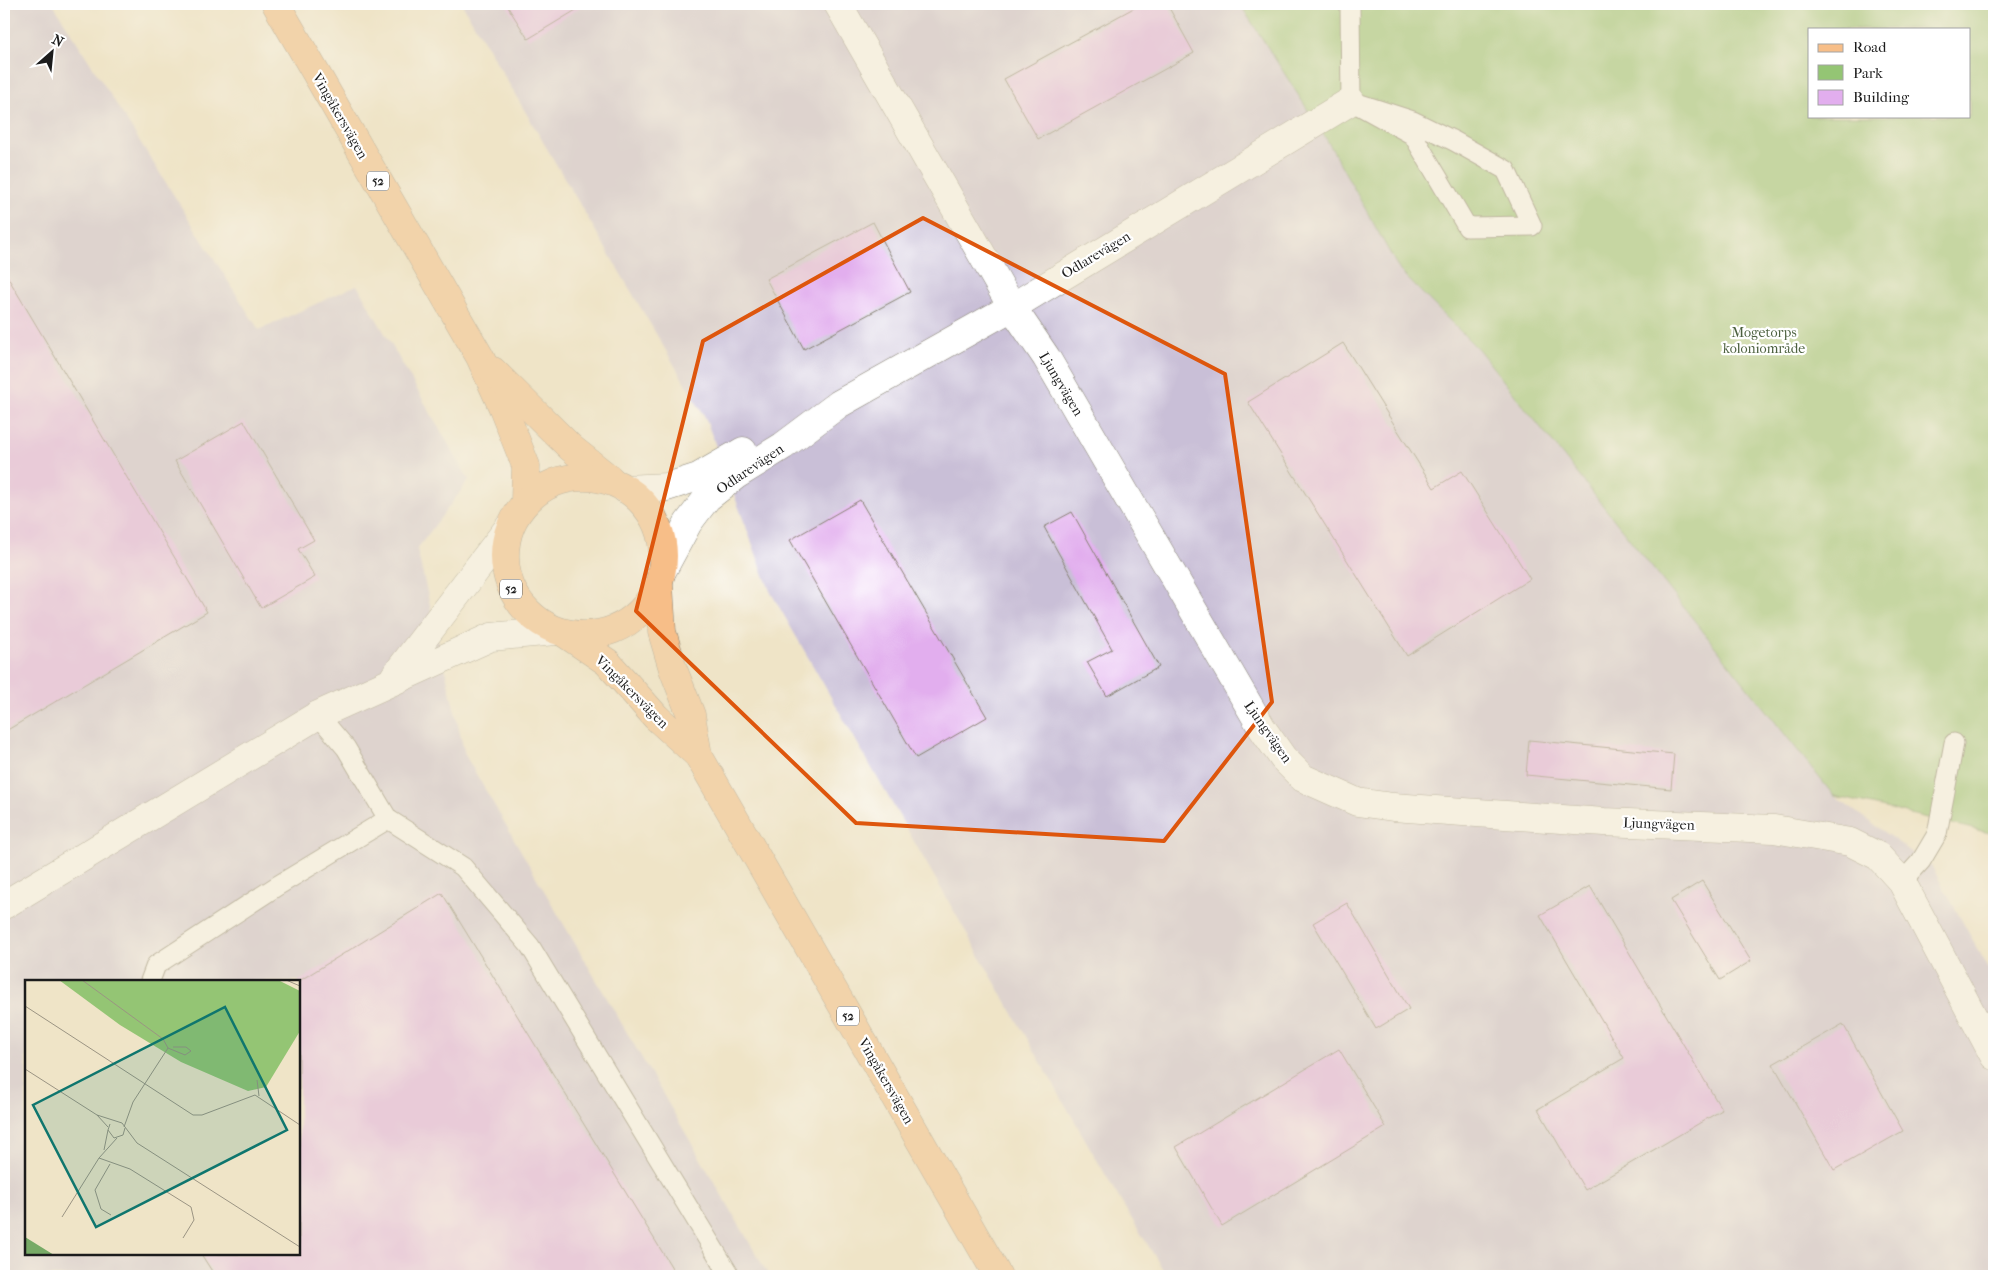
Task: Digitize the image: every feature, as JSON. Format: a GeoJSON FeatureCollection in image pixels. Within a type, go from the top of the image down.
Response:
{"type":"FeatureCollection","features":[{"type":"Feature","properties":{"kind":"main road","name":"Vingåkersvägen"},"geometry":{"type":"LineString","coordinates":[[276,4],[480,358],[503,408],[526,466],[526,501]]}},
{"type":"Feature","properties":{"kind":"main road","name":"Vingåkersvägen"},"geometry":{"type":"LineString","coordinates":[[480,358],[571,448],[619,485]]}},
{"type":"Feature","properties":{"kind":"main road","name":"52"},"geometry":{"type":"LineString","coordinates":[[582,476],[619,485],[640,498],[657,523],[664,554],[660,579],[642,611],[617,630],[586,636],[560,632],[528,615],[510,589],[503,558],[509,527],[526,501],[551,483],[582,476]]}},
{"type":"Feature","properties":{"kind":"main road","name":"Vingåkersvägen"},"geometry":{"type":"LineString","coordinates":[[660,579],[662,632],[673,669],[691,716],[698,755]]}},
{"type":"Feature","properties":{"kind":"main road","name":"Vingåkersvägen"},"geometry":{"type":"LineString","coordinates":[[560,632],[607,662],[656,717],[698,755],[998,1276]]}},
{"type":"Feature","properties":{"kind":"street","name":"Ljungvägen"},"geometry":{"type":"LineString","coordinates":[[838,4],[1012,307],[1046,357],[1262,728],[1283,758],[1303,778],[1358,802],[1393,807],[1604,822],[1774,829],[1814,834],[1850,842],[1878,856],[1902,882],[1994,1056]]}},
{"type":"Feature","properties":{"kind":"street","name":"Odlarevägen"},"geometry":{"type":"LineString","coordinates":[[619,485],[667,487],[698,478],[774,431],[839,404],[1012,307],[1351,101]]}},
{"type":"Feature","properties":{"kind":"street","name":"Odlarevägen"},"geometry":{"type":"LineString","coordinates":[[660,579],[688,523],[707,498],[735,476],[784,446],[839,404]]}},
{"type":"Feature","properties":{"kind":"street"},"geometry":{"type":"LineString","coordinates":[[392,680],[456,599],[509,527]]}},
{"type":"Feature","properties":{"kind":"street"},"geometry":{"type":"LineString","coordinates":[[4,905],[318,715],[491,637],[560,632]]}},
{"type":"Feature","properties":{"kind":"lane"},"geometry":{"type":"LineString","coordinates":[[1348,4],[1350,8],[1351,101]]}},
{"type":"Feature","properties":{"kind":"lane"},"geometry":{"type":"LineString","coordinates":[[1351,101],[1414,121],[1506,170],[1532,226],[1467,227],[1413,136],[1351,101]]}},
{"type":"Feature","properties":{"kind":"lane"},"geometry":{"type":"LineString","coordinates":[[318,715],[346,748],[388,819],[463,867],[530,946],[730,1276]]}},
{"type":"Feature","properties":{"kind":"lane"},"geometry":{"type":"LineString","coordinates":[[1902,882],[1921,861],[1937,834],[1954,743]]}},
{"type":"Feature","properties":{"kind":"lane"},"geometry":{"type":"LineString","coordinates":[[150,980],[156,965],[277,886],[388,819]]}},
{"type":"Feature","properties":{"kind":"highlighted area"},"geometry":{"type":"Polygon","coordinates":[[[923,218],[1225,374],[1272,702],[1164,841],[856,823],[636,611],[703,341],[923,218]]]}},
{"type":"Feature","properties":{"kind":"shaded area"},"geometry":{"type":"Polygon","coordinates":[[[4,4],[53,4],[259,330],[357,285],[469,480],[417,549],[465,755],[769,1276],[4,1276],[4,4]]]}},
{"type":"Feature","properties":{"kind":"shaded area"},"geometry":{"type":"Polygon","coordinates":[[[462,4],[1240,4],[1327,140],[1400,271],[1479,350],[1834,796],[1932,867],[1994,978],[1994,1276],[1167,1276],[1120,1200],[770,591],[705,417],[462,4]]]}},
{"type":"Feature","properties":{"kind":"green space","name":"Mogetorps koloniområde"},"geometry":{"type":"Polygon","coordinates":[[[1240,4],[1994,4],[1994,834],[1834,796],[1479,350],[1400,271],[1327,140],[1240,4]]]}},
{"type":"Feature","properties":{"kind":"building"},"geometry":{"type":"Polygon","coordinates":[[[506,4],[586,4],[528,39],[506,4]]]}},
{"type":"Feature","properties":{"kind":"building"},"geometry":{"type":"Polygon","coordinates":[[[1141,4],[1167,4],[1194,53],[1038,139],[1004,79],[1141,4]]]}},
{"type":"Feature","properties":{"kind":"building"},"geometry":{"type":"Polygon","coordinates":[[[873,222],[910,292],[804,349],[766,279],[873,222]]]}},
{"type":"Feature","properties":{"kind":"building"},"geometry":{"type":"Polygon","coordinates":[[[4,271],[207,612],[4,732],[4,271]]]}},
{"type":"Feature","properties":{"kind":"building"},"geometry":{"type":"Polygon","coordinates":[[[1343,343],[1434,488],[1462,471],[1530,579],[1407,656],[1248,402],[1343,343]]]}},
{"type":"Feature","properties":{"kind":"building"},"geometry":{"type":"Polygon","coordinates":[[[244,421],[314,540],[298,549],[315,577],[261,608],[175,461],[244,421]]]}},
{"type":"Feature","properties":{"kind":"building"},"geometry":{"type":"Polygon","coordinates":[[[860,500],[987,717],[916,758],[790,540],[860,500]]]}},
{"type":"Feature","properties":{"kind":"building"},"geometry":{"type":"Polygon","coordinates":[[[1072,512],[1159,667],[1107,696],[1087,662],[1112,649],[1044,527],[1072,512]]]}},
{"type":"Feature","properties":{"kind":"building"},"geometry":{"type":"Polygon","coordinates":[[[1529,740],[1674,754],[1671,789],[1526,775],[1529,740]]]}},
{"type":"Feature","properties":{"kind":"building"},"geometry":{"type":"Polygon","coordinates":[[[1702,881],[1751,961],[1720,980],[1671,900],[1702,881]]]}},
{"type":"Feature","properties":{"kind":"building"},"geometry":{"type":"Polygon","coordinates":[[[1590,886],[1722,1110],[1585,1190],[1538,1109],[1624,1058],[1540,915],[1590,886]]]}},
{"type":"Feature","properties":{"kind":"building"},"geometry":{"type":"Polygon","coordinates":[[[442,893],[677,1276],[215,1276],[202,1255],[300,1255],[300,980],[442,893]]]}},
{"type":"Feature","properties":{"kind":"building"},"geometry":{"type":"Polygon","coordinates":[[[1347,903],[1409,1009],[1376,1029],[1313,923],[1347,903]]]}},
{"type":"Feature","properties":{"kind":"building"},"geometry":{"type":"Polygon","coordinates":[[[1843,1024],[1903,1131],[1834,1170],[1773,1064],[1843,1024]]]}},
{"type":"Feature","properties":{"kind":"building"},"geometry":{"type":"Polygon","coordinates":[[[1339,1049],[1386,1127],[1222,1226],[1176,1147],[1339,1049]]]}}]}
